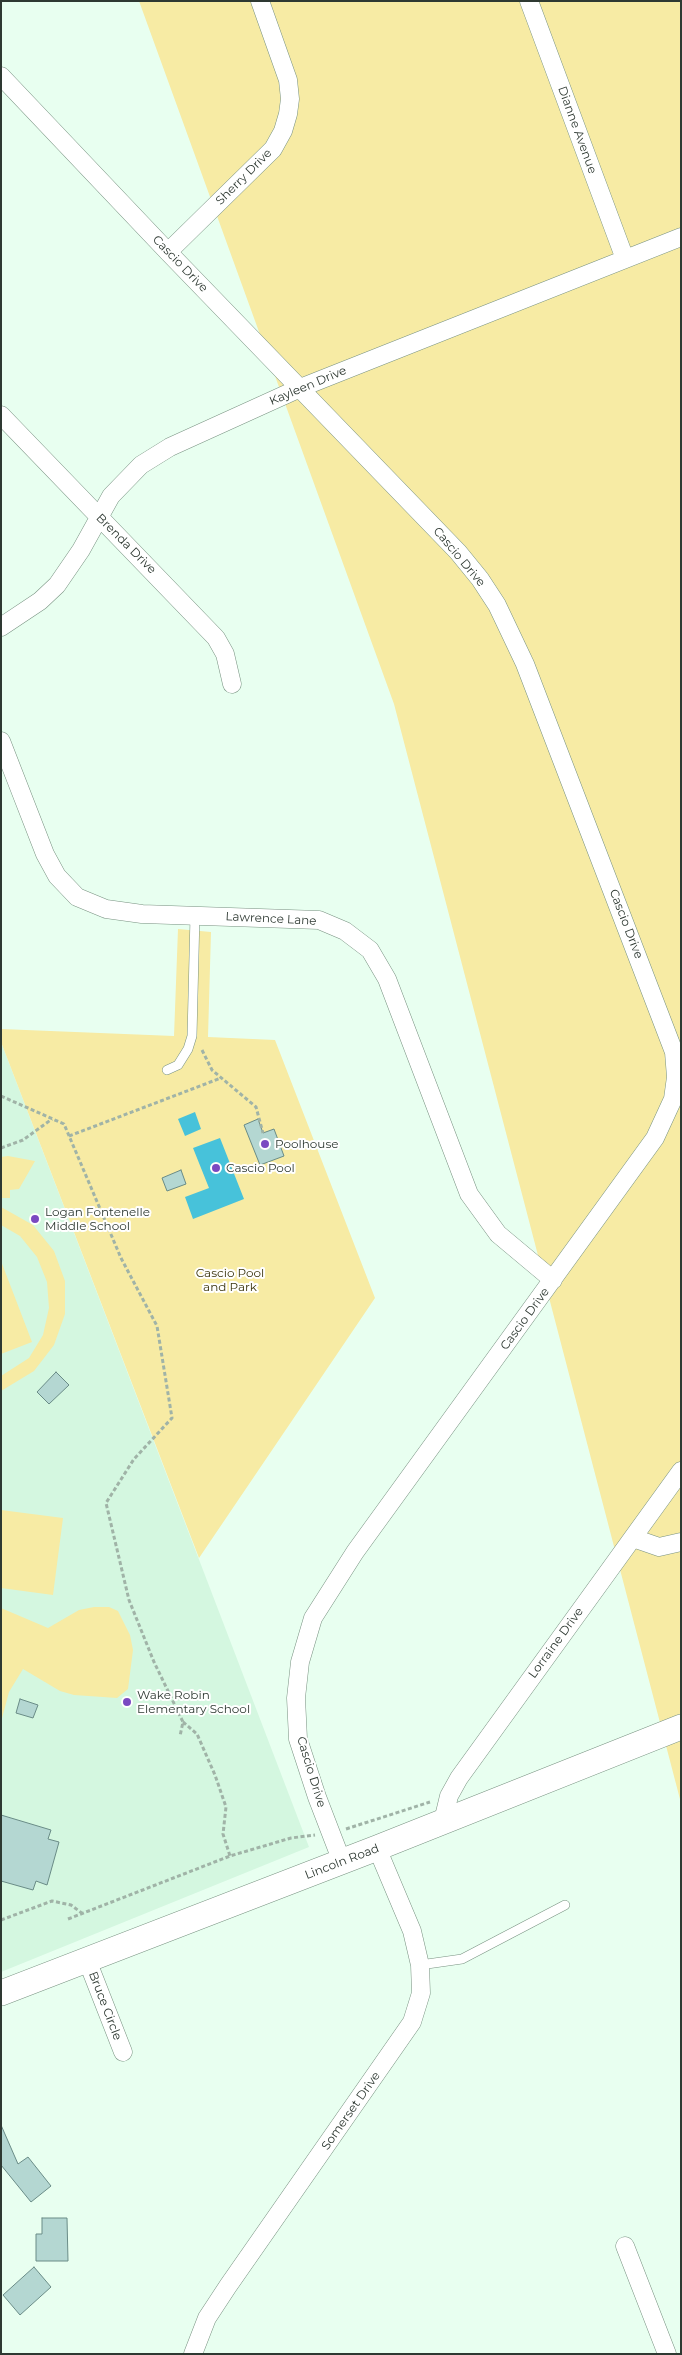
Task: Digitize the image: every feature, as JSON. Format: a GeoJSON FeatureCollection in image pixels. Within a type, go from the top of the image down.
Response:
{"type":"FeatureCollection","features":[{"type":"Feature","properties":{"kind":"main road","name":"Lincoln Road"},"geometry":{"type":"LineString","coordinates":[[1,1993],[342,1862],[681,1727]]}},
{"type":"Feature","properties":{"kind":"street","name":"Sherry Drive"},"geometry":{"type":"LineString","coordinates":[[168,252],[273,149],[283,131],[288,114],[288,80],[260,1]]}},
{"type":"Feature","properties":{"kind":"street","name":"Dianne Avenue"},"geometry":{"type":"LineString","coordinates":[[530,1],[625,259]]}},
{"type":"Feature","properties":{"kind":"street","name":"Cascio Drive"},"geometry":{"type":"LineString","coordinates":[[1,76],[458,552],[480,579],[497,605],[525,664],[674,1052],[676,1077],[673,1100],[655,1138],[355,1552],[313,1618],[300,1662],[296,1698],[298,1739],[342,1862]]}},
{"type":"Feature","properties":{"kind":"street","name":"Kayleen Drive"},"geometry":{"type":"LineString","coordinates":[[1,626],[40,601],[57,584],[72,564],[111,496],[153,457],[170,447],[300,388],[681,237]]}},
{"type":"Feature","properties":{"kind":"street","name":"Brenda Drive"},"geometry":{"type":"LineString","coordinates":[[1,415],[216,638],[225,654],[232,684]]}},
{"type":"Feature","properties":{"kind":"street","name":"Lawrence Lane"},"geometry":{"type":"LineString","coordinates":[[1,741],[45,854],[66,888],[77,897],[106,909],[142,914],[319,920],[345,931],[370,950],[388,979],[469,1194],[498,1234],[553,1280]]}},
{"type":"Feature","properties":{"kind":"street","name":"Lorraine Drive"},"geometry":{"type":"LineString","coordinates":[[443,1821],[449,1796],[459,1778],[681,1471]]}},
{"type":"Feature","properties":{"kind":"street"},"geometry":{"type":"LineString","coordinates":[[633,1538],[659,1547],[681,1542]]}},
{"type":"Feature","properties":{"kind":"street","name":"Somerset Drive"},"geometry":{"type":"LineString","coordinates":[[193,2354],[207,2318],[228,2286],[412,2022],[421,1993],[420,1965],[412,1931],[377,1848]]}},
{"type":"Feature","properties":{"kind":"street","name":"Bruce Circle"},"geometry":{"type":"LineString","coordinates":[[87,1960],[123,2052]]}},
{"type":"Feature","properties":{"kind":"street"},"geometry":{"type":"LineString","coordinates":[[625,2246],[667,2354]]}},
{"type":"Feature","properties":{"kind":"lane"},"geometry":{"type":"LineString","coordinates":[[167,1070],[178,1065],[188,1049],[192,1036],[195,915]]}},
{"type":"Feature","properties":{"kind":"lane"},"geometry":{"type":"LineString","coordinates":[[420,1965],[462,1958],[565,1905]]}},
{"type":"Feature","properties":{"kind":"path"},"geometry":{"type":"LineString","coordinates":[[192,1036],[200,1046],[212,1070],[256,1107],[263,1133]]}},
{"type":"Feature","properties":{"kind":"path"},"geometry":{"type":"LineString","coordinates":[[69,1136],[222,1078]]}},
{"type":"Feature","properties":{"kind":"path"},"geometry":{"type":"LineString","coordinates":[[1,1096],[64,1124],[122,1258],[157,1326],[172,1418],[134,1460],[106,1503],[129,1600],[154,1662],[183,1722],[197,1734],[218,1783],[226,1807],[223,1834],[230,1856]]}},
{"type":"Feature","properties":{"kind":"path"},"geometry":{"type":"LineString","coordinates":[[1,1148],[23,1140],[52,1119]]}},
{"type":"Feature","properties":{"kind":"path"},"geometry":{"type":"LineString","coordinates":[[180,1736],[183,1722]]}},
{"type":"Feature","properties":{"kind":"path"},"geometry":{"type":"LineString","coordinates":[[68,1919],[230,1856],[291,1838],[361,1826],[449,1796]]}},
{"type":"Feature","properties":{"kind":"path"},"geometry":{"type":"LineString","coordinates":[[1,1920],[52,1902],[71,1905],[83,1914]]}},
{"type":"Feature","properties":{"kind":"shaded area","name":"Wake Robin Elementary School"},"geometry":{"type":"Polygon","coordinates":[[[1,1042],[309,1847],[1,1972],[1,1042]]]}},
{"type":"Feature","properties":{"kind":"green space"},"geometry":{"type":"Polygon","coordinates":[[[139,1],[681,1],[681,1803],[394,704],[139,1]]]}},
{"type":"Feature","properties":{"kind":"green space","name":"Cascio Pool and Park"},"geometry":{"type":"Polygon","coordinates":[[[178,929],[211,932],[208,1037],[275,1040],[375,1298],[199,1558],[1,1042],[1,1029],[174,1036],[178,929]]]}},
{"type":"Feature","properties":{"kind":"green space"},"geometry":{"type":"Polygon","coordinates":[[[8,1156],[35,1161],[19,1189],[10,1190],[10,1198],[1,1198],[1,1157],[8,1156]]]}},
{"type":"Feature","properties":{"kind":"green space"},"geometry":{"type":"Polygon","coordinates":[[[1,1207],[33,1225],[54,1251],[65,1281],[65,1314],[54,1345],[34,1371],[1,1391],[1,1376],[29,1358],[43,1335],[49,1308],[47,1282],[37,1257],[20,1236],[1,1225],[1,1207]]]}},
{"type":"Feature","properties":{"kind":"green space"},"geometry":{"type":"Polygon","coordinates":[[[1,1261],[32,1342],[1,1354],[1,1261]]]}},
{"type":"Feature","properties":{"kind":"green space"},"geometry":{"type":"Polygon","coordinates":[[[1,1510],[63,1518],[53,1595],[1,1588],[1,1510]]]}},
{"type":"Feature","properties":{"kind":"green space"},"geometry":{"type":"Polygon","coordinates":[[[109,1607],[118,1611],[130,1635],[133,1650],[128,1689],[117,1698],[74,1695],[60,1691],[23,1669],[9,1692],[1,1722],[1,1608],[48,1628],[79,1610],[109,1607]]]}},
{"type":"Feature","properties":{"kind":"water"},"geometry":{"type":"Polygon","coordinates":[[[195,1112],[201,1129],[185,1136],[178,1119],[195,1112]]]}},
{"type":"Feature","properties":{"kind":"water","name":"Cascio Pool"},"geometry":{"type":"Polygon","coordinates":[[[220,1138],[244,1199],[193,1219],[185,1197],[209,1188],[193,1148],[220,1138]]]}},
{"type":"Feature","properties":{"kind":"building","name":"Poolhouse"},"geometry":{"type":"Polygon","coordinates":[[[258,1119],[263,1133],[274,1129],[284,1156],[260,1165],[244,1125],[258,1119]]]}},
{"type":"Feature","properties":{"kind":"building"},"geometry":{"type":"Polygon","coordinates":[[[181,1170],[186,1184],[167,1191],[162,1178],[181,1170]]]}},
{"type":"Feature","properties":{"kind":"building"},"geometry":{"type":"Polygon","coordinates":[[[56,1372],[69,1385],[49,1404],[37,1392],[56,1372]]]}},
{"type":"Feature","properties":{"kind":"building"},"geometry":{"type":"Polygon","coordinates":[[[20,1699],[38,1705],[33,1718],[16,1713],[20,1699]]]}},
{"type":"Feature","properties":{"kind":"building"},"geometry":{"type":"Polygon","coordinates":[[[1,1815],[51,1830],[48,1839],[59,1842],[47,1885],[36,1881],[33,1890],[1,1881],[1,1815]]]}},
{"type":"Feature","properties":{"kind":"building"},"geometry":{"type":"Polygon","coordinates":[[[1,2125],[18,2164],[28,2157],[51,2186],[31,2202],[1,2165],[1,2125]]]}},
{"type":"Feature","properties":{"kind":"building"},"geometry":{"type":"Polygon","coordinates":[[[42,2218],[67,2218],[68,2261],[36,2261],[36,2234],[42,2234],[42,2218]]]}},
{"type":"Feature","properties":{"kind":"building"},"geometry":{"type":"Polygon","coordinates":[[[34,2267],[51,2287],[20,2315],[3,2295],[34,2267]]]}},
{"type":"Feature","properties":{"kind":"place","name":"Poolhouse"},"geometry":{"type":"Point","coordinates":[265,1144]}},
{"type":"Feature","properties":{"kind":"place","name":"Cascio Pool"},"geometry":{"type":"Point","coordinates":[216,1168]}},
{"type":"Feature","properties":{"kind":"place","name":"Logan Fontenelle Middle School"},"geometry":{"type":"Point","coordinates":[35,1219]}},
{"type":"Feature","properties":{"kind":"place","name":"Wake Robin Elementary School"},"geometry":{"type":"Point","coordinates":[127,1702]}}]}
